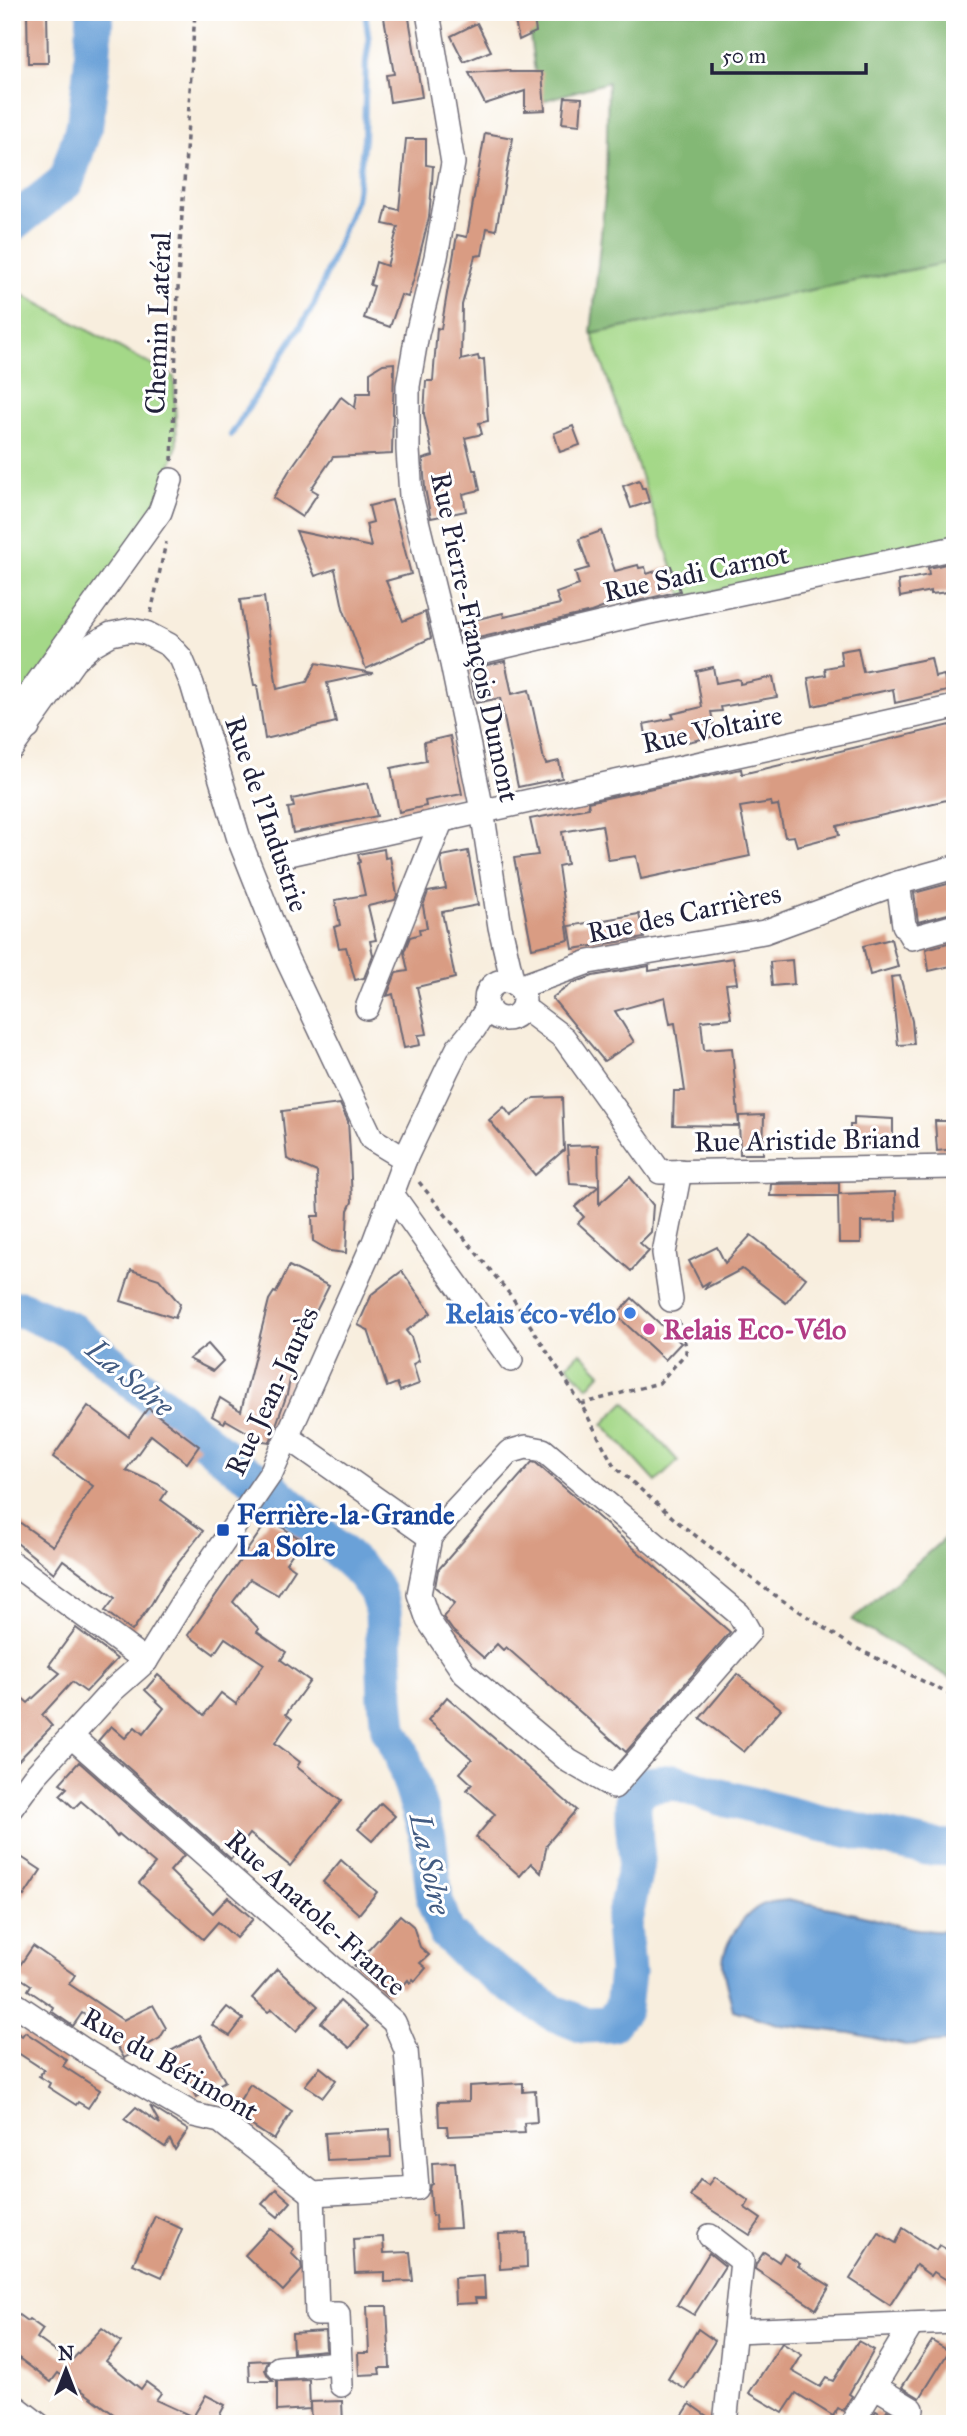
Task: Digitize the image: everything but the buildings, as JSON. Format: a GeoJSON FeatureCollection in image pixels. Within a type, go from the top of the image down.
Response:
{"type":"FeatureCollection","features":[{"type":"Feature","properties":{"kind":"street","name":"Rue Pierre-François Dumont"},"geometry":{"type":"LineString","coordinates":[[428,12],[453,163],[408,386],[411,496],[451,659],[482,810],[509,1001]]}},
{"type":"Feature","properties":{"kind":"street"},"geometry":{"type":"LineString","coordinates":[[28,728],[19,712],[30,692],[160,512],[172,480]]}},
{"type":"Feature","properties":{"kind":"street","name":"Rue Sadi Carnot"},"geometry":{"type":"LineString","coordinates":[[451,659],[646,613],[955,548]]}},
{"type":"Feature","properties":{"kind":"street"},"geometry":{"type":"LineString","coordinates":[[12,748],[75,661],[92,645],[111,634],[131,630],[146,633]]}},
{"type":"Feature","properties":{"kind":"street","name":"Rue de l'Industrie"},"geometry":{"type":"LineString","coordinates":[[146,633],[169,645],[181,658],[192,684],[239,839],[286,957],[372,1139],[405,1159]]}},
{"type":"Feature","properties":{"kind":"street","name":"Rue Voltaire"},"geometry":{"type":"LineString","coordinates":[[285,855],[955,707]]}},
{"type":"Feature","properties":{"kind":"street"},"geometry":{"type":"LineString","coordinates":[[367,1008],[440,822]]}},
{"type":"Feature","properties":{"kind":"street","name":"Rue des Carrières"},"geometry":{"type":"LineString","coordinates":[[509,1001],[544,977],[589,962],[764,932],[898,883],[955,867]]}},
{"type":"Feature","properties":{"kind":"street"},"geometry":{"type":"LineString","coordinates":[[898,883],[904,925],[912,938],[955,926]]}},
{"type":"Feature","properties":{"kind":"street"},"geometry":{"type":"LineString","coordinates":[[509,1001],[564,1038],[670,1171],[664,1252],[671,1300]]}},
{"type":"Feature","properties":{"kind":"street","name":"Rue Jean-Jaurès"},"geometry":{"type":"LineString","coordinates":[[12,1807],[34,1777],[113,1690],[146,1661],[185,1598],[266,1482],[374,1242],[405,1159],[457,1048],[474,1029],[509,1001]]}},
{"type":"Feature","properties":{"kind":"street","name":"Rue Aristide Briand"},"geometry":{"type":"LineString","coordinates":[[670,1171],[955,1167]]}},
{"type":"Feature","properties":{"kind":"street"},"geometry":{"type":"LineString","coordinates":[[392,1194],[512,1360]]}},
{"type":"Feature","properties":{"kind":"street"},"geometry":{"type":"LineString","coordinates":[[288,1437],[429,1538]]}},
{"type":"Feature","properties":{"kind":"street"},"geometry":{"type":"LineString","coordinates":[[526,1447],[543,1450],[739,1614],[749,1632],[614,1787],[569,1760],[464,1673],[428,1620],[419,1594],[429,1538],[509,1452],[526,1447]]}},
{"type":"Feature","properties":{"kind":"street"},"geometry":{"type":"LineString","coordinates":[[12,1563],[146,1661]]}},
{"type":"Feature","properties":{"kind":"street","name":"Rue Anatole-France"},"geometry":{"type":"LineString","coordinates":[[72,1737],[394,2022],[406,2050],[417,2188],[313,2194]]}},
{"type":"Feature","properties":{"kind":"street","name":"Rue du Bérimont"},"geometry":{"type":"LineString","coordinates":[[12,2002],[90,2054],[194,2115],[220,2121],[313,2194]]}},
{"type":"Feature","properties":{"kind":"street"},"geometry":{"type":"LineString","coordinates":[[279,2368],[341,2374],[338,2314],[317,2314],[313,2194]]}},
{"type":"Feature","properties":{"kind":"street"},"geometry":{"type":"LineString","coordinates":[[710,2236],[742,2261],[724,2424]]}},
{"type":"Feature","properties":{"kind":"street"},"geometry":{"type":"LineString","coordinates":[[734,2331],[955,2322]]}},
{"type":"Feature","properties":{"kind":"street"},"geometry":{"type":"LineString","coordinates":[[854,2424],[912,2324]]}},
{"type":"Feature","properties":{"kind":"street"},"geometry":{"type":"LineString","coordinates":[[874,2386],[912,2409]]}},
{"type":"Feature","properties":{"kind":"street"},"geometry":{"type":"LineString","coordinates":[[12,2404],[38,2424]]}},
{"type":"Feature","properties":{"kind":"path","name":"Chemin Latéral"},"geometry":{"type":"LineString","coordinates":[[172,480],[179,261],[195,12]]}},
{"type":"Feature","properties":{"kind":"path"},"geometry":{"type":"LineString","coordinates":[[146,633],[167,536]]}},
{"type":"Feature","properties":{"kind":"path"},"geometry":{"type":"LineString","coordinates":[[405,1159],[440,1211],[512,1297],[581,1404],[614,1466],[679,1523],[767,1590],[852,1646],[955,1697]]}},
{"type":"Feature","properties":{"kind":"path"},"geometry":{"type":"LineString","coordinates":[[581,1404],[659,1383],[686,1353],[671,1300]]}},
{"type":"Feature","properties":{"kind":"green space"},"geometry":{"type":"Polygon","coordinates":[[[955,12],[955,261],[591,334],[606,185],[608,82],[539,102],[527,14],[955,12]]]}},
{"type":"Feature","properties":{"kind":"green space"},"geometry":{"type":"Polygon","coordinates":[[[955,261],[955,538],[683,598],[592,334],[955,261]]]}},
{"type":"Feature","properties":{"kind":"green space"},"geometry":{"type":"Polygon","coordinates":[[[12,289],[174,377],[177,445],[156,508],[12,719],[12,289]]]}},
{"type":"Feature","properties":{"kind":"green space"},"geometry":{"type":"Polygon","coordinates":[[[580,1352],[601,1373],[588,1387],[567,1365],[580,1352]]]}},
{"type":"Feature","properties":{"kind":"green space"},"geometry":{"type":"Polygon","coordinates":[[[625,1402],[678,1461],[656,1482],[603,1424],[625,1402]]]}},
{"type":"Feature","properties":{"kind":"green space"},"geometry":{"type":"Polygon","coordinates":[[[955,1529],[955,1681],[852,1620],[955,1529]]]}},
{"type":"Feature","properties":{"kind":"water"},"geometry":{"type":"Polygon","coordinates":[[[792,1900],[914,1929],[955,1931],[955,2041],[905,2045],[850,2033],[781,2025],[733,2010],[723,1959],[733,1935],[743,1920],[759,1906],[792,1900]]]}},
{"type":"Feature","properties":{"kind":"waterway","name":"La Solre"},"geometry":{"type":"LineString","coordinates":[[12,224],[66,181],[85,123],[95,12]]}},
{"type":"Feature","properties":{"kind":"waterway"},"geometry":{"type":"LineString","coordinates":[[231,435],[314,305],[356,199],[364,139],[369,41],[365,12]]}},
{"type":"Feature","properties":{"kind":"waterway","name":"La Solre"},"geometry":{"type":"LineString","coordinates":[[12,1310],[21,1309],[72,1331],[241,1470],[268,1485],[363,1573],[376,1590],[383,1611],[389,1729],[401,1752],[428,1837],[435,1901],[446,1932],[471,1957],[552,2012],[584,2025],[610,2024],[623,2008],[627,1972],[623,1925],[637,1860],[633,1799],[647,1785],[675,1782],[720,1797],[816,1822],[926,1847],[955,1848]]}},
{"type":"Feature","properties":{"kind":"place","name":"Relais éco-vélo"},"geometry":{"type":"Point","coordinates":[630,1313]}},
{"type":"Feature","properties":{"kind":"place","name":"Relais Eco-Vélo"},"geometry":{"type":"Point","coordinates":[649,1329]}},
{"type":"Feature","properties":{"kind":"place","name":"Ferrière-la-Grande La Solre"},"geometry":{"type":"Point","coordinates":[223,1530]}}]}
